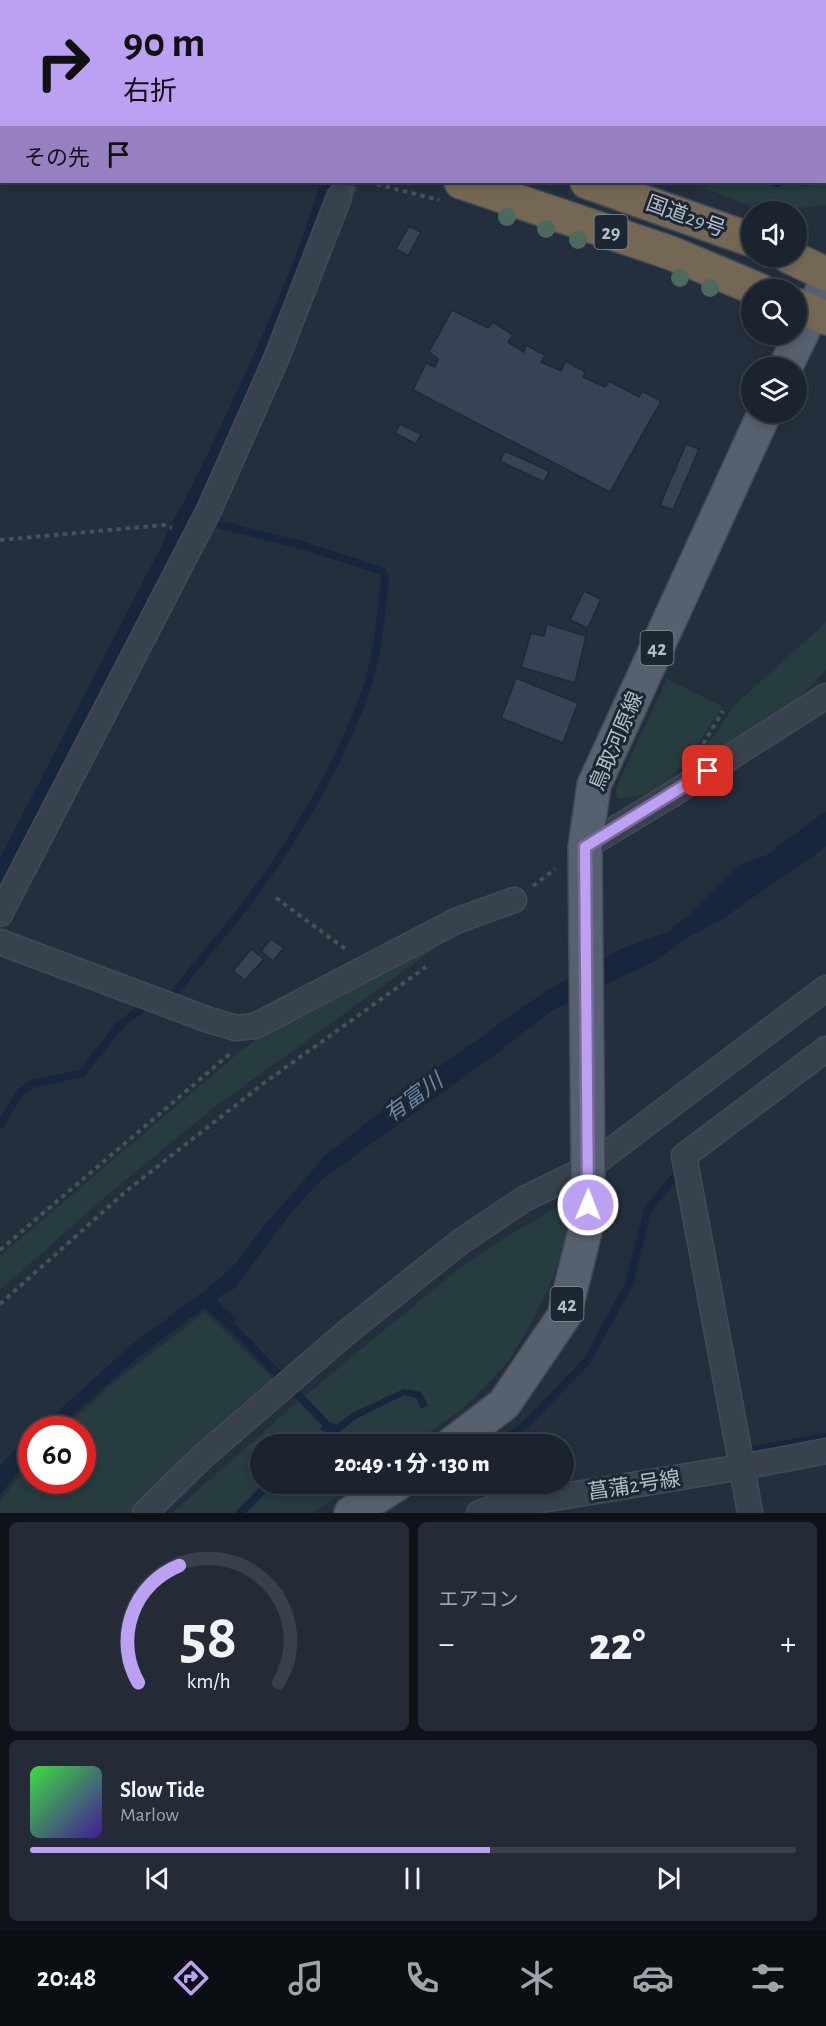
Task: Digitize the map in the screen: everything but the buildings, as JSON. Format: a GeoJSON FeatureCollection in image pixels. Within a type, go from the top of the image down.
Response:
{"type":"FeatureCollection","features":[{"type":"Feature","properties":{"kind":"highway","name":"国道29号"},"geometry":{"type":"LineString","coordinates":[[463,183],[671,253],[741,282]]}},
{"type":"Feature","properties":{"kind":"highway","name":"国道29号"},"geometry":{"type":"LineString","coordinates":[[590,183],[741,236]]}},
{"type":"Feature","properties":{"kind":"highway"},"geometry":{"type":"LineString","coordinates":[[807,265],[826,274]]}},
{"type":"Feature","properties":{"kind":"main road"},"geometry":{"type":"LineString","coordinates":[[790,357],[815,304]]}},
{"type":"Feature","properties":{"kind":"main road","name":"鳥取河原線"},"geometry":{"type":"LineString","coordinates":[[465,1434],[504,1404],[564,1316],[587,1223],[584,892],[585,847],[594,785],[760,423]]}},
{"type":"Feature","properties":{"kind":"main road"},"geometry":{"type":"LineString","coordinates":[[351,1513],[381,1494]]}},
{"type":"Feature","properties":{"kind":"street"},"geometry":{"type":"LineString","coordinates":[[0,914],[196,535],[276,359],[339,197]]}},
{"type":"Feature","properties":{"kind":"street"},"geometry":{"type":"LineString","coordinates":[[585,847],[671,795],[822,695]]}},
{"type":"Feature","properties":{"kind":"street"},"geometry":{"type":"LineString","coordinates":[[0,942],[236,1028],[255,1026],[456,921],[514,900]]}},
{"type":"Feature","properties":{"kind":"street"},"geometry":{"type":"LineString","coordinates":[[145,1513],[201,1458],[347,1332],[460,1242],[524,1199],[588,1168],[826,988]]}},
{"type":"Feature","properties":{"kind":"street"},"geometry":{"type":"LineString","coordinates":[[750,1513],[684,1156],[826,1049]]}},
{"type":"Feature","properties":{"kind":"street","name":"菖蒲2号線"},"geometry":{"type":"LineString","coordinates":[[480,1513],[493,1508],[826,1451]]}},
{"type":"Feature","properties":{"kind":"path"},"geometry":{"type":"LineString","coordinates":[[0,540],[164,525],[196,535]]}},
{"type":"Feature","properties":{"kind":"path"},"geometry":{"type":"LineString","coordinates":[[514,900],[585,847]]}},
{"type":"Feature","properties":{"kind":"path"},"geometry":{"type":"LineString","coordinates":[[276,898],[369,967]]}},
{"type":"Feature","properties":{"kind":"path"},"geometry":{"type":"LineString","coordinates":[[0,1304],[134,1185],[264,1083],[433,962]]}},
{"type":"Feature","properties":{"kind":"path"},"geometry":{"type":"LineString","coordinates":[[0,1250],[244,1041],[255,1026]]}},
{"type":"Feature","properties":{"kind":"green space"},"geometry":{"type":"Polygon","coordinates":[[[692,183],[774,183],[808,187],[810,183],[826,183],[826,205],[807,207],[807,201],[741,203],[692,183]]]}},
{"type":"Feature","properties":{"kind":"green space"},"geometry":{"type":"Polygon","coordinates":[[[826,622],[826,670],[794,704],[690,771],[734,706],[826,622]]]}},
{"type":"Feature","properties":{"kind":"green space"},"geometry":{"type":"Polygon","coordinates":[[[667,679],[723,707],[669,781],[634,797],[617,798],[616,791],[619,782],[667,679]]]}},
{"type":"Feature","properties":{"kind":"green space"},"geometry":{"type":"Polygon","coordinates":[[[456,933],[212,1109],[104,1198],[0,1290],[0,1256],[242,1050],[270,1029],[456,933]]]}},
{"type":"Feature","properties":{"kind":"green space"},"geometry":{"type":"Polygon","coordinates":[[[559,1206],[567,1206],[566,1235],[555,1273],[536,1314],[509,1361],[466,1406],[428,1434],[261,1434],[452,1274],[504,1238],[559,1206]]]}},
{"type":"Feature","properties":{"kind":"green space"},"geometry":{"type":"Polygon","coordinates":[[[205,1312],[280,1385],[135,1513],[0,1513],[0,1502],[18,1478],[18,1494],[96,1494],[96,1416],[77,1416],[112,1384],[205,1312]]]}},
{"type":"Feature","properties":{"kind":"green space"},"geometry":{"type":"Polygon","coordinates":[[[250,1444],[250,1494],[341,1494],[312,1513],[172,1513],[250,1444]]]}},
{"type":"Feature","properties":{"kind":"water"},"geometry":{"type":"Polygon","coordinates":[[[320,183],[334,188],[277,344],[202,501],[186,524],[179,541],[181,545],[0,899],[0,858],[217,435],[286,280],[320,183]]]}},
{"type":"Feature","properties":{"kind":"water","name":"有富川"},"geometry":{"type":"Polygon","coordinates":[[[826,811],[826,846],[819,852],[722,919],[689,937],[655,961],[551,1011],[492,1057],[324,1178],[288,1218],[234,1289],[217,1300],[238,1319],[228,1329],[205,1308],[148,1350],[72,1416],[52,1416],[131,1345],[212,1285],[234,1265],[262,1228],[326,1155],[421,1080],[541,994],[623,948],[666,933],[687,917],[740,864],[765,856],[826,811]]]}},
{"type":"Feature","properties":{"kind":"water"},"geometry":{"type":"Polygon","coordinates":[[[404,1389],[421,1392],[428,1405],[421,1409],[416,1398],[404,1395],[356,1419],[337,1434],[330,1434],[320,1429],[327,1422],[336,1425],[352,1413],[404,1389]]]}},
{"type":"Feature","properties":{"kind":"water"},"geometry":{"type":"Polygon","coordinates":[[[18,1447],[18,1472],[0,1495],[0,1465],[18,1447]]]}},
{"type":"Feature","properties":{"kind":"waterway"},"geometry":{"type":"LineString","coordinates":[[323,194],[328,183]]}},
{"type":"Feature","properties":{"kind":"waterway"},"geometry":{"type":"LineString","coordinates":[[221,525],[301,545],[382,571]]}},
{"type":"Feature","properties":{"kind":"waterway"},"geometry":{"type":"LineString","coordinates":[[176,991],[274,866],[332,769],[365,693],[373,665],[385,577]]}},
{"type":"Feature","properties":{"kind":"waterway"},"geometry":{"type":"LineString","coordinates":[[0,1125],[20,1093],[32,1084],[82,1073],[119,1026],[144,1006]]}},
{"type":"Feature","properties":{"kind":"waterway"},"geometry":{"type":"LineString","coordinates":[[513,1434],[525,1425],[587,1361],[629,1284],[648,1209],[677,1174]]}},
{"type":"Feature","properties":{"kind":"waterway"},"geometry":{"type":"LineString","coordinates":[[225,1319],[328,1426],[332,1427]]}},
{"type":"Feature","properties":{"kind":"waterway"},"geometry":{"type":"LineString","coordinates":[[329,1434],[336,1430]]}},
{"type":"Feature","properties":{"kind":"waterway"},"geometry":{"type":"LineString","coordinates":[[755,1450],[826,1437]]}},
{"type":"Feature","properties":{"kind":"waterway"},"geometry":{"type":"LineString","coordinates":[[240,1513],[259,1494]]}},
{"type":"Feature","properties":{"kind":"tunnel"},"geometry":{"type":"LineString","coordinates":[[339,197],[346,183]]}},
{"type":"Feature","properties":{"kind":"route"},"geometry":{"type":"LineString","coordinates":[[588,1205],[585,847],[708,771]]}}]}
